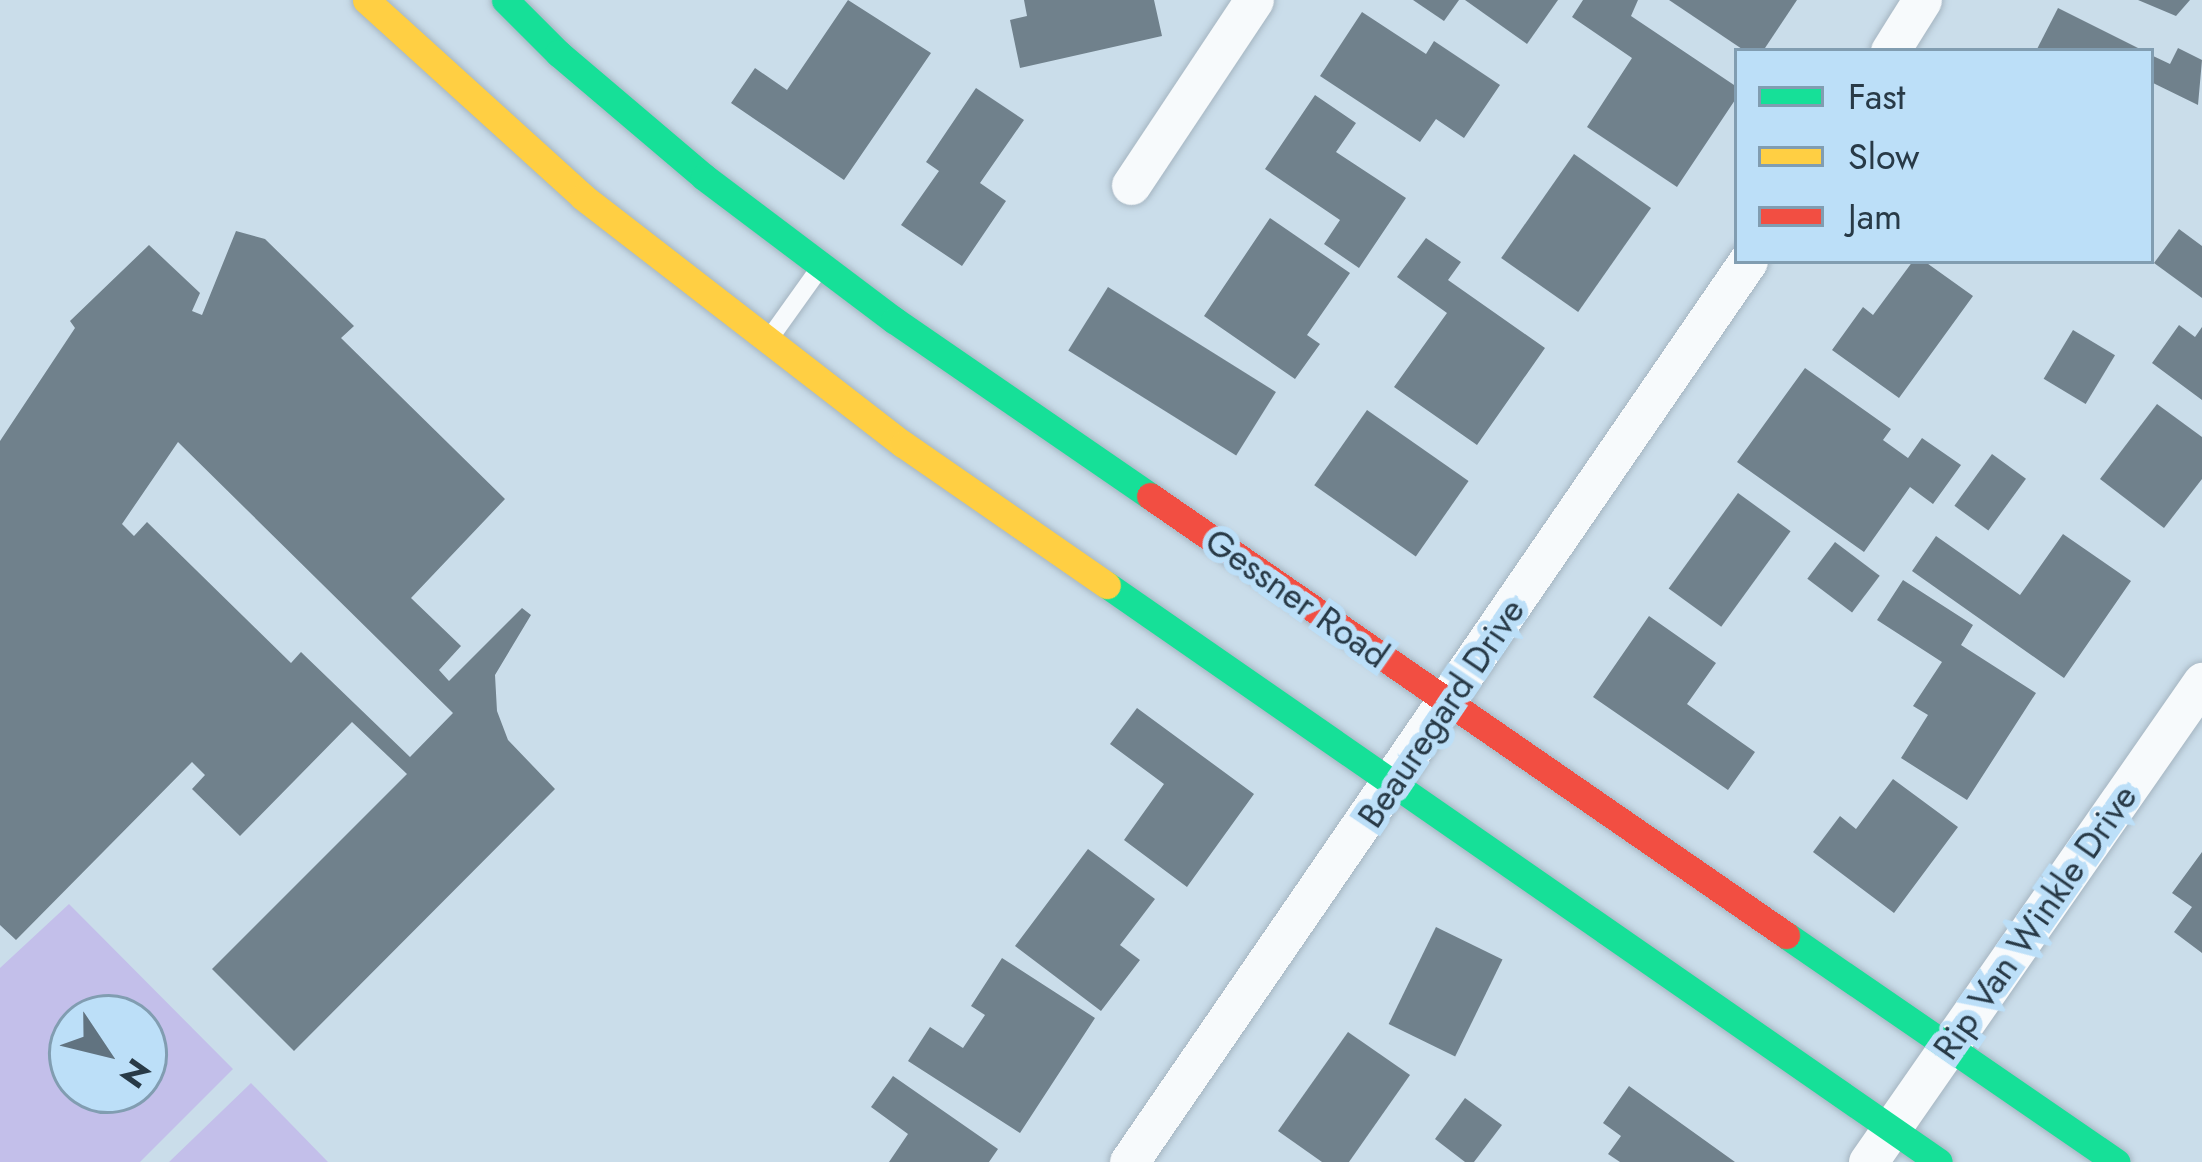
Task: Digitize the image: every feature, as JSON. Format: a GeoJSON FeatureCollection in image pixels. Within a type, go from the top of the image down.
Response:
{"type":"FeatureCollection","features":[{"type":"Feature","properties":{"kind":"main road"},"geometry":{"type":"LineString","coordinates":[[366,0],[583,196],[902,444],[1939,1162]]}},
{"type":"Feature","properties":{"kind":"main road","name":"Gessner Road"},"geometry":{"type":"LineString","coordinates":[[505,0],[704,177],[821,265],[2116,1162]]}},
{"type":"Feature","properties":{"kind":"street"},"geometry":{"type":"LineString","coordinates":[[1131,185],[1254,0]]}},
{"type":"Feature","properties":{"kind":"street"},"geometry":{"type":"LineString","coordinates":[[1892,48],[1922,0]]}},
{"type":"Feature","properties":{"kind":"street","name":"Beauregard Drive"},"geometry":{"type":"LineString","coordinates":[[1129,1162],[1746,264]]}},
{"type":"Feature","properties":{"kind":"street","name":"Rip Van Winkle Drive"},"geometry":{"type":"LineString","coordinates":[[1868,1162],[2202,682]]}},
{"type":"Feature","properties":{"kind":"lane"},"geometry":{"type":"LineString","coordinates":[[767,342],[821,265]]}},
{"type":"Feature","properties":{"kind":"shaded area"},"geometry":{"type":"Polygon","coordinates":[[[69,904],[158,994],[48,994],[48,1114],[168,1114],[168,1004],[233,1069],[140,1162],[0,1162],[0,968],[69,904]]]}},
{"type":"Feature","properties":{"kind":"shaded area"},"geometry":{"type":"Polygon","coordinates":[[[251,1083],[328,1162],[169,1162],[251,1083]]]}},
{"type":"Feature","properties":{"kind":"building"},"geometry":{"type":"Polygon","coordinates":[[[848,0],[931,53],[844,180],[731,103],[755,68],[787,90],[848,0]]]}},
{"type":"Feature","properties":{"kind":"building"},"geometry":{"type":"Polygon","coordinates":[[[1024,0],[1154,0],[1162,36],[1020,68],[1010,20],[1027,16],[1024,0]]]}},
{"type":"Feature","properties":{"kind":"building"},"geometry":{"type":"Polygon","coordinates":[[[1413,0],[1459,0],[1444,21],[1413,0]]]}},
{"type":"Feature","properties":{"kind":"building"},"geometry":{"type":"Polygon","coordinates":[[[1465,0],[1558,0],[1527,44],[1465,0]]]}},
{"type":"Feature","properties":{"kind":"building"},"geometry":{"type":"Polygon","coordinates":[[[1583,0],[1638,0],[1631,16],[1734,85],[1734,102],[1677,187],[1587,127],[1632,58],[1572,17],[1583,0]]]}},
{"type":"Feature","properties":{"kind":"building"},"geometry":{"type":"Polygon","coordinates":[[[1669,0],[1797,0],[1765,48],[1741,48],[1669,0]]]}},
{"type":"Feature","properties":{"kind":"building"},"geometry":{"type":"Polygon","coordinates":[[[2138,0],[2190,0],[2176,16],[2138,0]]]}},
{"type":"Feature","properties":{"kind":"building"},"geometry":{"type":"Polygon","coordinates":[[[2058,8],[2138,48],[2038,48],[2058,8]]]}},
{"type":"Feature","properties":{"kind":"building"},"geometry":{"type":"Polygon","coordinates":[[[1362,12],[1426,54],[1434,41],[1500,85],[1464,138],[1436,119],[1420,142],[1320,76],[1362,12]]]}},
{"type":"Feature","properties":{"kind":"building"},"geometry":{"type":"Polygon","coordinates":[[[2178,48],[2202,60],[2198,105],[2154,83],[2154,56],[2170,64],[2178,48]]]}},
{"type":"Feature","properties":{"kind":"building"},"geometry":{"type":"Polygon","coordinates":[[[976,88],[1024,120],[980,183],[1006,201],[962,266],[901,225],[939,171],[926,162],[976,88]]]}},
{"type":"Feature","properties":{"kind":"building"},"geometry":{"type":"Polygon","coordinates":[[[1315,95],[1356,123],[1336,152],[1406,198],[1359,268],[1324,244],[1340,220],[1265,169],[1315,95]]]}},
{"type":"Feature","properties":{"kind":"building"},"geometry":{"type":"Polygon","coordinates":[[[1574,154],[1651,208],[1578,312],[1501,258],[1574,154]]]}},
{"type":"Feature","properties":{"kind":"building"},"geometry":{"type":"Polygon","coordinates":[[[1270,218],[1350,273],[1307,335],[1320,344],[1295,379],[1204,316],[1270,218]]]}},
{"type":"Feature","properties":{"kind":"building"},"geometry":{"type":"Polygon","coordinates":[[[2179,229],[2202,246],[2202,298],[2154,263],[2179,229]]]}},
{"type":"Feature","properties":{"kind":"building"},"geometry":{"type":"Polygon","coordinates":[[[236,231],[265,239],[354,326],[341,338],[505,499],[411,598],[461,646],[439,670],[449,681],[522,608],[531,615],[495,675],[497,711],[508,740],[555,789],[294,1051],[212,969],[407,774],[352,722],[240,836],[192,789],[205,775],[192,762],[16,940],[0,925],[0,441],[75,328],[70,321],[149,245],[200,293],[192,311],[202,315],[236,231]],[[178,442],[122,524],[134,536],[147,522],[291,663],[301,652],[410,757],[453,713],[178,442]]]}},
{"type":"Feature","properties":{"kind":"building"},"geometry":{"type":"Polygon","coordinates":[[[1426,238],[1461,262],[1448,280],[1545,348],[1477,445],[1394,387],[1447,313],[1397,277],[1426,238]]]}},
{"type":"Feature","properties":{"kind":"building"},"geometry":{"type":"Polygon","coordinates":[[[1911,264],[1928,264],[1973,296],[1899,398],[1832,350],[1863,307],[1873,315],[1911,264]]]}},
{"type":"Feature","properties":{"kind":"building"},"geometry":{"type":"Polygon","coordinates":[[[1108,287],[1276,392],[1236,456],[1068,351],[1108,287]]]}},
{"type":"Feature","properties":{"kind":"building"},"geometry":{"type":"Polygon","coordinates":[[[2179,325],[2195,337],[2202,327],[2202,400],[2152,363],[2179,325]]]}},
{"type":"Feature","properties":{"kind":"building"},"geometry":{"type":"Polygon","coordinates":[[[2073,330],[2115,355],[2086,404],[2044,379],[2073,330]]]}},
{"type":"Feature","properties":{"kind":"building"},"geometry":{"type":"Polygon","coordinates":[[[1805,368],[1891,429],[1883,440],[1908,458],[1922,438],[1961,465],[1933,504],[1910,487],[1864,552],[1737,462],[1805,368]]]}},
{"type":"Feature","properties":{"kind":"building"},"geometry":{"type":"Polygon","coordinates":[[[2157,404],[2202,437],[2202,479],[2164,528],[2100,479],[2157,404]]]}},
{"type":"Feature","properties":{"kind":"building"},"geometry":{"type":"Polygon","coordinates":[[[1367,410],[1469,481],[1416,556],[1314,485],[1367,410]]]}},
{"type":"Feature","properties":{"kind":"building"},"geometry":{"type":"Polygon","coordinates":[[[1992,454],[2026,479],[1988,530],[1954,506],[1992,454]]]}},
{"type":"Feature","properties":{"kind":"building"},"geometry":{"type":"Polygon","coordinates":[[[1738,493],[1791,531],[1721,627],[1669,588],[1738,493]]]}},
{"type":"Feature","properties":{"kind":"building"},"geometry":{"type":"Polygon","coordinates":[[[2063,534],[2131,581],[2064,678],[1912,571],[1936,536],[2020,595],[2063,534]]]}},
{"type":"Feature","properties":{"kind":"building"},"geometry":{"type":"Polygon","coordinates":[[[1835,542],[1880,576],[1852,612],[1807,579],[1835,542]]]}},
{"type":"Feature","properties":{"kind":"building"},"geometry":{"type":"Polygon","coordinates":[[[1903,580],[1973,625],[1961,645],[2036,693],[1967,800],[1901,758],[1928,715],[1913,706],[1942,662],[1877,620],[1903,580]]]}},
{"type":"Feature","properties":{"kind":"building"},"geometry":{"type":"Polygon","coordinates":[[[1649,616],[1716,663],[1687,704],[1755,752],[1728,790],[1593,697],[1649,616]]]}},
{"type":"Feature","properties":{"kind":"building"},"geometry":{"type":"Polygon","coordinates":[[[1137,708],[1254,794],[1187,887],[1124,840],[1164,784],[1110,744],[1137,708]]]}},
{"type":"Feature","properties":{"kind":"building"},"geometry":{"type":"Polygon","coordinates":[[[1893,779],[1958,827],[1894,913],[1813,852],[1840,816],[1856,829],[1893,779]]]}},
{"type":"Feature","properties":{"kind":"building"},"geometry":{"type":"Polygon","coordinates":[[[1088,849],[1155,899],[1120,945],[1140,960],[1101,1011],[1015,946],[1088,849]]]}},
{"type":"Feature","properties":{"kind":"building"},"geometry":{"type":"Polygon","coordinates":[[[2202,852],[2202,953],[2174,932],[2192,907],[2172,893],[2202,852]]]}},
{"type":"Feature","properties":{"kind":"building"},"geometry":{"type":"Polygon","coordinates":[[[1436,927],[1503,959],[1455,1057],[1389,1024],[1436,927]]]}},
{"type":"Feature","properties":{"kind":"building"},"geometry":{"type":"Polygon","coordinates":[[[1002,958],[1095,1018],[1020,1133],[908,1061],[930,1027],[963,1048],[985,1015],[971,1006],[1002,958]]]}},
{"type":"Feature","properties":{"kind":"building"},"geometry":{"type":"Polygon","coordinates":[[[1348,1032],[1410,1075],[1349,1162],[1322,1162],[1278,1131],[1348,1032]]]}},
{"type":"Feature","properties":{"kind":"building"},"geometry":{"type":"Polygon","coordinates":[[[893,1076],[998,1149],[989,1162],[889,1162],[908,1134],[871,1107],[893,1076]]]}},
{"type":"Feature","properties":{"kind":"building"},"geometry":{"type":"Polygon","coordinates":[[[1629,1086],[1735,1162],[1620,1162],[1608,1154],[1621,1136],[1603,1123],[1629,1086]]]}},
{"type":"Feature","properties":{"kind":"building"},"geometry":{"type":"Polygon","coordinates":[[[1465,1098],[1502,1125],[1474,1162],[1465,1162],[1435,1139],[1465,1098]]]}},
{"type":"Feature","properties":{"kind":"traffic: fast"},"geometry":{"type":"LineString","coordinates":[[505,0],[558,53],[704,177],[894,320],[1150,496]]}},
{"type":"Feature","properties":{"kind":"traffic: fast"},"geometry":{"type":"LineString","coordinates":[[1107,585],[1939,1162]]}},
{"type":"Feature","properties":{"kind":"traffic: fast"},"geometry":{"type":"LineString","coordinates":[[1786,935],[2116,1162]]}},
{"type":"Feature","properties":{"kind":"traffic: slow"},"geometry":{"type":"LineString","coordinates":[[366,0],[583,197],[903,444],[1107,585]]}},
{"type":"Feature","properties":{"kind":"traffic: jam"},"geometry":{"type":"LineString","coordinates":[[1150,496],[1786,935]]}}]}
